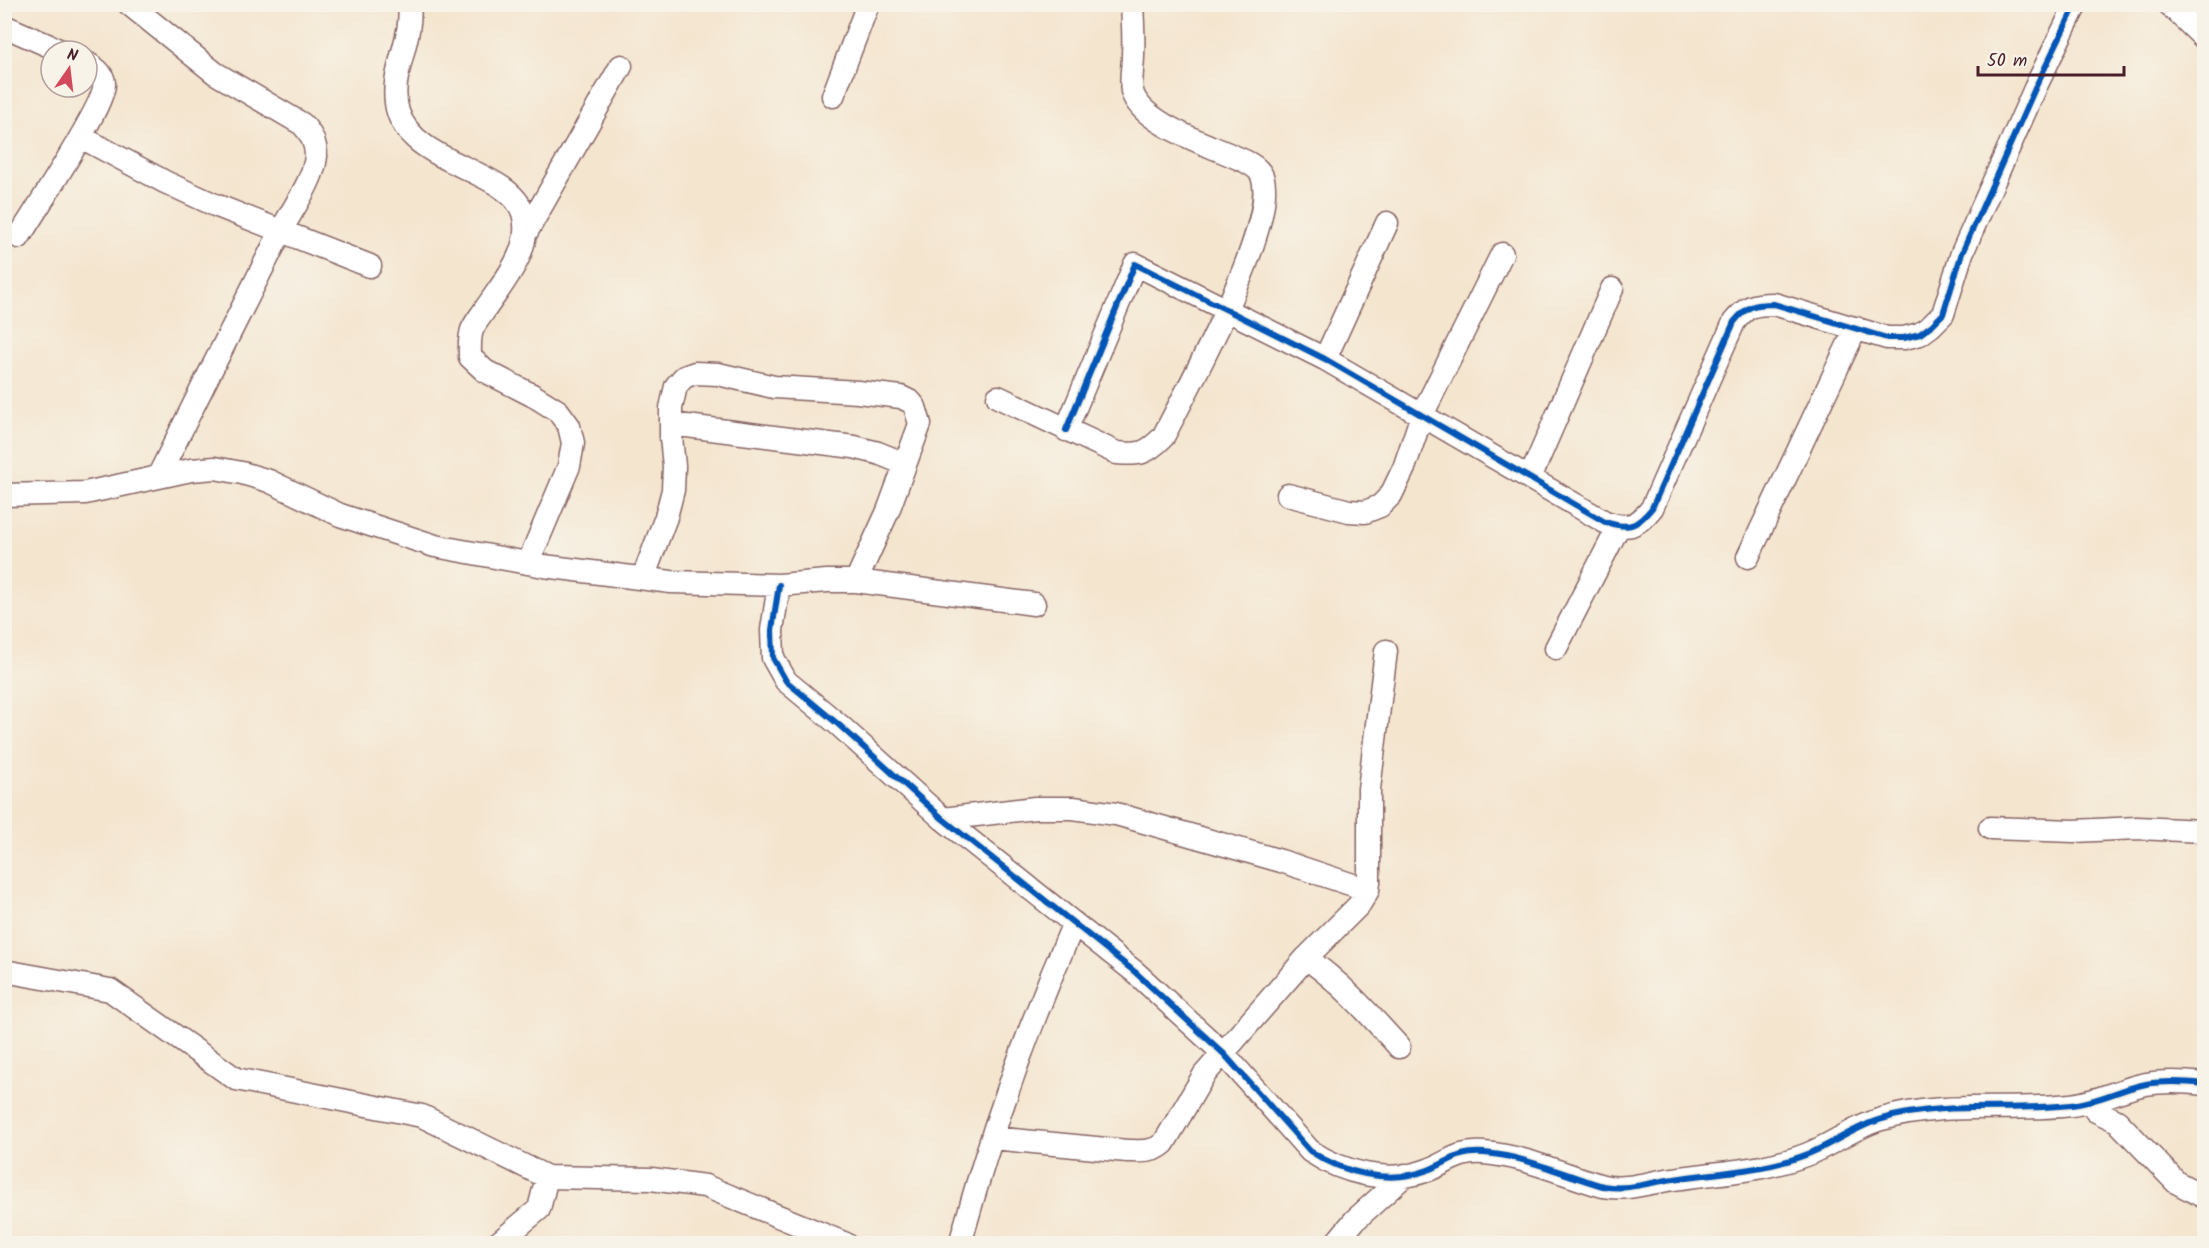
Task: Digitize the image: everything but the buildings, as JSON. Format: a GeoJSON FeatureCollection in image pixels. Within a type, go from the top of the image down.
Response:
{"type":"FeatureCollection","features":[{"type":"Feature","properties":{"kind":"street"},"geometry":{"type":"LineString","coordinates":[[129,4],[215,73],[302,124],[310,131],[316,157],[310,177],[281,230],[158,477]]}},
{"type":"Feature","properties":{"kind":"street"},"geometry":{"type":"LineString","coordinates":[[409,4],[411,19],[395,84],[398,112],[409,131],[434,153],[494,183],[511,195],[523,211],[526,233]]}},
{"type":"Feature","properties":{"kind":"street"},"geometry":{"type":"LineString","coordinates":[[833,96],[868,4]]}},
{"type":"Feature","properties":{"kind":"street"},"geometry":{"type":"LineString","coordinates":[[998,397],[1117,453],[1137,455],[1150,450],[1163,437],[1228,309],[1262,219],[1265,189],[1262,174],[1249,164],[1161,123],[1137,103],[1132,90],[1134,33],[1132,4]]}},
{"type":"Feature","properties":{"kind":"street"},"geometry":{"type":"LineString","coordinates":[[1066,430],[1135,264],[1325,360],[1605,522],[1619,526],[1631,526],[1642,520],[1652,508],[1734,322],[1744,310],[1758,304],[1774,304],[1887,338],[1904,338],[1920,334],[1931,327],[1942,314],[1962,253],[2037,84],[2076,4]]}},
{"type":"Feature","properties":{"kind":"street"},"geometry":{"type":"LineString","coordinates":[[2169,4],[2205,38]]}},
{"type":"Feature","properties":{"kind":"street"},"geometry":{"type":"LineString","coordinates":[[4,26],[39,41]]}},
{"type":"Feature","properties":{"kind":"street"},"geometry":{"type":"LineString","coordinates":[[528,563],[569,466],[573,443],[569,426],[558,411],[485,371],[470,357],[469,342],[473,328],[521,255],[526,233],[621,66]]}},
{"type":"Feature","properties":{"kind":"street"},"geometry":{"type":"LineString","coordinates":[[19,237],[81,137],[103,96],[105,84],[99,72]]}},
{"type":"Feature","properties":{"kind":"street"},"geometry":{"type":"LineString","coordinates":[[81,137],[165,182],[215,205],[370,266]]}},
{"type":"Feature","properties":{"kind":"street"},"geometry":{"type":"LineString","coordinates":[[1325,360],[1387,223]]}},
{"type":"Feature","properties":{"kind":"street"},"geometry":{"type":"LineString","coordinates":[[1288,495],[1349,511],[1365,512],[1380,506],[1391,495],[1404,468],[1422,415],[1502,254]]}},
{"type":"Feature","properties":{"kind":"street"},"geometry":{"type":"LineString","coordinates":[[1530,478],[1612,289]]}},
{"type":"Feature","properties":{"kind":"street"},"geometry":{"type":"LineString","coordinates":[[1748,557],[1856,328]]}},
{"type":"Feature","properties":{"kind":"street"},"geometry":{"type":"LineString","coordinates":[[643,578],[673,490],[675,466],[670,408],[676,386],[684,377],[695,373],[718,374],[774,387],[901,397],[915,407],[920,424],[888,511],[856,582]]}},
{"type":"Feature","properties":{"kind":"street"},"geometry":{"type":"LineString","coordinates":[[671,424],[854,447],[878,453],[905,464]]}},
{"type":"Feature","properties":{"kind":"street"},"geometry":{"type":"LineString","coordinates":[[4,495],[85,493],[191,470],[214,468],[269,481],[340,515],[435,546],[528,563],[671,582],[779,585],[827,581],[856,582],[1034,604]]}},
{"type":"Feature","properties":{"kind":"street"},"geometry":{"type":"LineString","coordinates":[[1556,648],[1619,526]]}},
{"type":"Feature","properties":{"kind":"street"},"geometry":{"type":"LineString","coordinates":[[779,585],[772,630],[773,658],[786,681],[839,725],[943,819],[1135,972],[1224,1053],[1296,1137],[1326,1161],[1351,1171],[1384,1178],[1428,1170],[1443,1161],[1465,1153],[1483,1153],[1517,1158],[1603,1186],[1617,1189],[1633,1188],[1669,1179],[1776,1165],[1808,1153],[1879,1119],[1909,1112],[1936,1109],[1997,1109],[2070,1105],[2094,1101],[2146,1084],[2205,1084]]}},
{"type":"Feature","properties":{"kind":"street"},"geometry":{"type":"LineString","coordinates":[[992,1138],[1127,1151],[1156,1149],[1164,1143],[1204,1075],[1306,958],[1359,904],[1368,890],[1371,867],[1369,789],[1386,651]]}},
{"type":"Feature","properties":{"kind":"street"},"geometry":{"type":"LineString","coordinates":[[943,819],[1035,808],[1073,808],[1116,814],[1281,861],[1368,890]]}},
{"type":"Feature","properties":{"kind":"street"},"geometry":{"type":"LineString","coordinates":[[1990,828],[2074,831],[2137,828],[2205,831]]}},
{"type":"Feature","properties":{"kind":"street"},"geometry":{"type":"LineString","coordinates":[[960,1244],[992,1138],[1028,1032],[1074,923]]}},
{"type":"Feature","properties":{"kind":"street"},"geometry":{"type":"LineString","coordinates":[[1306,958],[1344,988],[1399,1047]]}},
{"type":"Feature","properties":{"kind":"street"},"geometry":{"type":"LineString","coordinates":[[4,971],[110,990],[236,1079],[422,1116],[547,1177],[651,1179],[705,1186],[846,1244]]}},
{"type":"Feature","properties":{"kind":"street"},"geometry":{"type":"LineString","coordinates":[[2096,1111],[2117,1121],[2176,1182],[2205,1197]]}},
{"type":"Feature","properties":{"kind":"street"},"geometry":{"type":"LineString","coordinates":[[1335,1244],[1355,1220],[1405,1175]]}},
{"type":"Feature","properties":{"kind":"street"},"geometry":{"type":"LineString","coordinates":[[497,1244],[539,1209],[547,1177]]}},
{"type":"Feature","properties":{"kind":"cycle path"},"geometry":{"type":"LineString","coordinates":[[1066,430],[1135,264],[1325,359],[1605,522],[1620,526],[1636,523],[1652,508],[1734,322],[1747,309],[1756,305],[1774,304],[1887,338],[1904,338],[1920,334],[1943,314],[1962,253],[2037,84],[2076,4]]}},
{"type":"Feature","properties":{"kind":"cycle path"},"geometry":{"type":"LineString","coordinates":[[779,585],[772,630],[773,658],[786,681],[839,725],[943,819],[1135,972],[1224,1054],[1310,1151],[1352,1171],[1382,1176],[1413,1174],[1428,1170],[1460,1155],[1484,1153],[1529,1162],[1603,1186],[1630,1187],[1792,1160],[1872,1122],[1905,1114],[1929,1110],[2071,1105],[2146,1084],[2160,1082],[2204,1084]]}}]}
